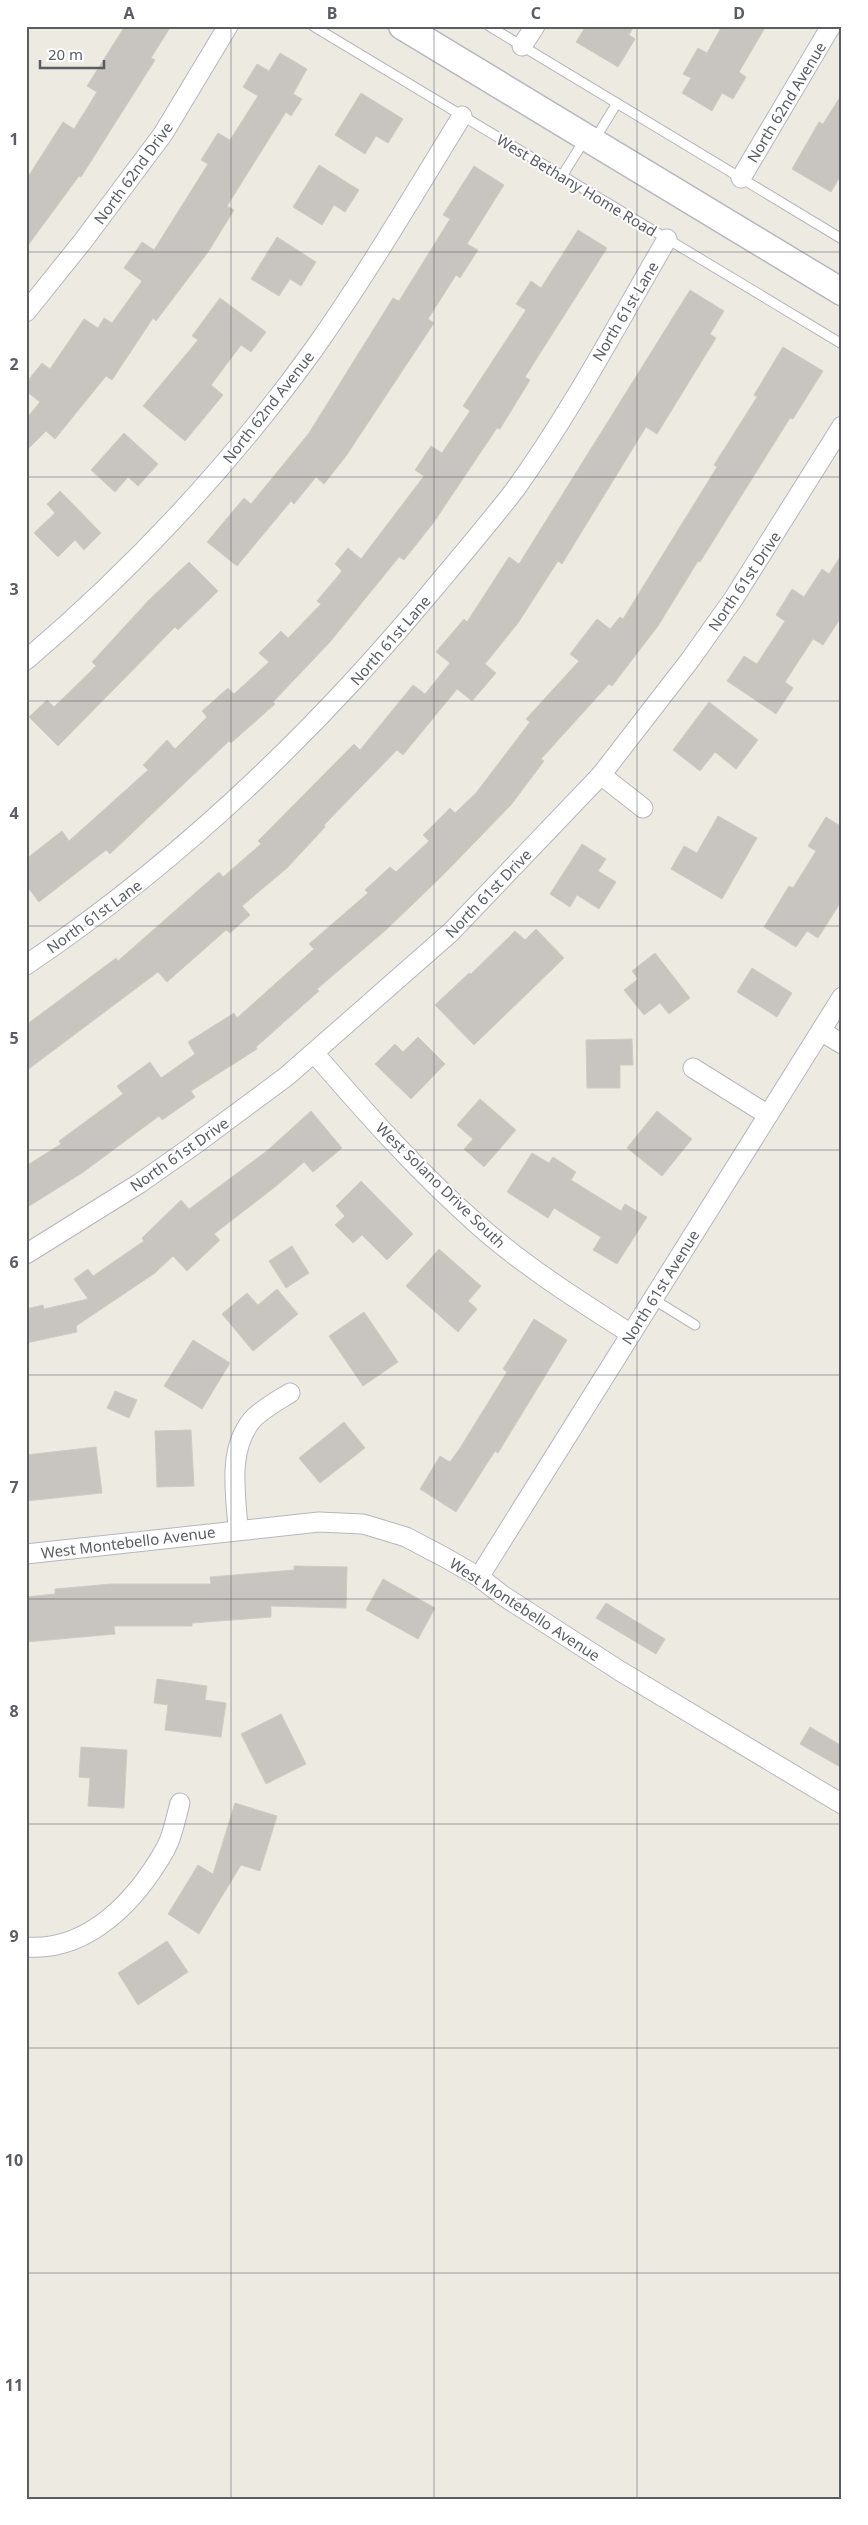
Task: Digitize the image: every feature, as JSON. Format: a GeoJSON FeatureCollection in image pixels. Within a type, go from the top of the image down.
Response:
{"type":"FeatureCollection","features":[{"type":"Feature","properties":{"kind":"main road"},"geometry":{"type":"LineString","coordinates":[[402,26],[589,141],[842,292]]}},
{"type":"Feature","properties":{"kind":"street","name":"North 62nd Drive"},"geometry":{"type":"LineString","coordinates":[[26,312],[83,242],[163,134],[228,26]]}},
{"type":"Feature","properties":{"kind":"street"},"geometry":{"type":"LineString","coordinates":[[522,46],[535,26]]}},
{"type":"Feature","properties":{"kind":"street","name":"North 62nd Avenue"},"geometry":{"type":"LineString","coordinates":[[741,178],[831,26]]}},
{"type":"Feature","properties":{"kind":"street","name":"North 62nd Avenue"},"geometry":{"type":"LineString","coordinates":[[26,660],[67,625],[148,545],[217,471],[268,409],[313,350],[379,251],[462,116]]}},
{"type":"Feature","properties":{"kind":"street","name":"North 61st Lane"},"geometry":{"type":"LineString","coordinates":[[26,965],[81,928],[141,882],[239,797],[322,716],[388,644],[514,491],[556,427],[667,239]]}},
{"type":"Feature","properties":{"kind":"street","name":"North 61st Drive"},"geometry":{"type":"LineString","coordinates":[[26,1254],[140,1183],[315,1054],[451,932],[601,775],[690,660],[734,598],[842,426]]}},
{"type":"Feature","properties":{"kind":"street"},"geometry":{"type":"LineString","coordinates":[[601,775],[643,808]]}},
{"type":"Feature","properties":{"kind":"street","name":"North 61st Avenue"},"geometry":{"type":"LineString","coordinates":[[479,1577],[842,997]]}},
{"type":"Feature","properties":{"kind":"street"},"geometry":{"type":"LineString","coordinates":[[821,1031],[842,1044]]}},
{"type":"Feature","properties":{"kind":"street","name":"West Solano Drive South"},"geometry":{"type":"LineString","coordinates":[[315,1054],[388,1137],[477,1224],[534,1269],[631,1334]]}},
{"type":"Feature","properties":{"kind":"street"},"geometry":{"type":"LineString","coordinates":[[693,1068],[768,1115]]}},
{"type":"Feature","properties":{"kind":"street"},"geometry":{"type":"LineString","coordinates":[[238,1529],[235,1460],[240,1442],[253,1419],[290,1393]]}},
{"type":"Feature","properties":{"kind":"street","name":"West Montebello Avenue"},"geometry":{"type":"LineString","coordinates":[[26,1554],[238,1529],[319,1522],[364,1524],[406,1537],[479,1577],[502,1595],[620,1671],[842,1804]]}},
{"type":"Feature","properties":{"kind":"street"},"geometry":{"type":"LineString","coordinates":[[26,1947],[40,1948],[80,1938],[112,1918],[140,1885],[167,1846],[180,1803]]}},
{"type":"Feature","properties":{"kind":"lane","name":"West Bethany Home Road"},"geometry":{"type":"LineString","coordinates":[[313,26],[842,344]]}},
{"type":"Feature","properties":{"kind":"lane"},"geometry":{"type":"LineString","coordinates":[[489,26],[842,239]]}},
{"type":"Feature","properties":{"kind":"lane"},"geometry":{"type":"LineString","coordinates":[[562,176],[617,103]]}},
{"type":"Feature","properties":{"kind":"lane"},"geometry":{"type":"LineString","coordinates":[[652,1299],[695,1325]]}},
{"type":"Feature","properties":{"kind":"building"},"geometry":{"type":"Polygon","coordinates":[[[125,26],[171,26],[151,58],[155,60],[81,177],[79,176],[26,248],[26,180],[63,122],[74,129],[97,92],[87,86],[125,26]]]}},
{"type":"Feature","properties":{"kind":"building"},"geometry":{"type":"Polygon","coordinates":[[[586,26],[634,26],[629,35],[635,39],[618,67],[576,42],[586,26]]]}},
{"type":"Feature","properties":{"kind":"building"},"geometry":{"type":"Polygon","coordinates":[[[722,26],[766,26],[739,72],[746,77],[733,99],[722,93],[712,111],[682,93],[691,78],[683,74],[698,48],[707,53],[722,26]]]}},
{"type":"Feature","properties":{"kind":"building"},"geometry":{"type":"Polygon","coordinates":[[[280,53],[307,69],[293,94],[302,99],[291,116],[286,112],[227,206],[234,210],[208,252],[156,321],[153,318],[112,380],[106,376],[55,439],[46,431],[26,451],[26,419],[40,402],[26,391],[26,383],[42,363],[50,369],[84,319],[98,328],[104,318],[112,323],[142,281],[124,268],[142,242],[154,250],[208,164],[201,160],[218,133],[230,140],[258,96],[243,87],[257,64],[269,71],[280,53]]]}},
{"type":"Feature","properties":{"kind":"building"},"geometry":{"type":"Polygon","coordinates":[[[361,93],[403,119],[388,143],[376,136],[365,154],[335,135],[361,93]]]}},
{"type":"Feature","properties":{"kind":"building"},"geometry":{"type":"Polygon","coordinates":[[[842,94],[842,173],[831,192],[792,169],[819,122],[823,124],[842,94]]]}},
{"type":"Feature","properties":{"kind":"building"},"geometry":{"type":"Polygon","coordinates":[[[319,165],[359,190],[345,212],[334,205],[322,225],[293,207],[319,165]]]}},
{"type":"Feature","properties":{"kind":"building"},"geometry":{"type":"Polygon","coordinates":[[[474,166],[504,185],[467,244],[478,250],[460,278],[456,275],[428,319],[434,323],[346,456],[324,484],[316,477],[294,504],[291,501],[237,566],[207,542],[244,498],[251,504],[309,433],[393,298],[399,301],[450,219],[443,215],[474,166]]]}},
{"type":"Feature","properties":{"kind":"building"},"geometry":{"type":"Polygon","coordinates":[[[578,230],[607,248],[525,377],[530,380],[500,429],[497,428],[434,522],[404,560],[399,557],[330,642],[273,702],[275,704],[231,743],[229,741],[110,854],[106,850],[39,902],[26,885],[26,859],[62,831],[69,841],[148,770],[143,765],[167,740],[175,749],[207,717],[202,711],[228,688],[234,694],[269,662],[259,653],[281,631],[288,638],[321,604],[317,601],[342,571],[335,564],[348,548],[361,559],[424,476],[415,470],[431,446],[442,453],[470,411],[463,406],[526,310],[516,304],[531,281],[541,288],[578,230]]]}},
{"type":"Feature","properties":{"kind":"building"},"geometry":{"type":"Polygon","coordinates":[[[277,237],[316,262],[301,286],[290,279],[279,296],[251,279],[277,237]]]}},
{"type":"Feature","properties":{"kind":"building"},"geometry":{"type":"Polygon","coordinates":[[[690,290],[724,311],[710,334],[716,338],[657,434],[646,427],[562,564],[558,561],[518,623],[485,664],[496,673],[472,701],[457,689],[403,755],[397,750],[324,825],[325,827],[287,868],[242,906],[250,915],[230,933],[226,930],[167,982],[158,972],[26,1071],[26,1025],[116,958],[118,961],[219,872],[223,877],[261,844],[258,841],[354,744],[360,750],[413,685],[425,694],[450,663],[436,652],[464,619],[467,622],[509,557],[519,564],[690,290]]]}},
{"type":"Feature","properties":{"kind":"building"},"geometry":{"type":"Polygon","coordinates":[[[220,298],[266,332],[251,352],[241,345],[211,385],[223,395],[185,441],[143,406],[198,340],[192,336],[220,298]]]}},
{"type":"Feature","properties":{"kind":"building"},"geometry":{"type":"Polygon","coordinates":[[[783,347],[823,371],[793,419],[790,418],[658,626],[612,686],[609,684],[541,759],[544,761],[511,805],[387,929],[317,989],[319,991],[256,1047],[257,1049],[191,1091],[195,1097],[162,1120],[159,1116],[82,1173],[26,1208],[26,1166],[61,1144],[59,1141],[123,1094],[117,1086],[150,1062],[161,1078],[195,1054],[188,1042],[234,1013],[237,1018],[314,949],[309,944],[368,893],[365,890],[390,867],[396,872],[429,841],[423,835],[450,808],[455,813],[476,793],[530,722],[526,719],[579,661],[570,654],[597,619],[610,629],[620,617],[623,619],[717,467],[714,465],[757,397],[754,395],[783,347]]]}},
{"type":"Feature","properties":{"kind":"building"},"geometry":{"type":"Polygon","coordinates":[[[124,433],[158,464],[138,486],[128,477],[115,492],[91,470],[124,433]]]}},
{"type":"Feature","properties":{"kind":"building"},"geometry":{"type":"Polygon","coordinates":[[[60,491],[101,533],[84,550],[75,540],[58,557],[34,533],[55,513],[47,504],[60,491]]]}},
{"type":"Feature","properties":{"kind":"building"},"geometry":{"type":"Polygon","coordinates":[[[842,554],[842,616],[823,645],[813,639],[785,682],[793,688],[776,714],[727,681],[744,656],[757,664],[785,621],[776,615],[792,589],[804,597],[822,569],[829,574],[842,554]]]}},
{"type":"Feature","properties":{"kind":"building"},"geometry":{"type":"Polygon","coordinates":[[[189,562],[218,591],[178,630],[175,627],[58,746],[29,717],[47,700],[54,707],[96,666],[92,662],[149,600],[189,562]]]}},
{"type":"Feature","properties":{"kind":"building"},"geometry":{"type":"Polygon","coordinates":[[[709,702],[758,740],[736,769],[715,752],[700,771],[673,750],[709,702]]]}},
{"type":"Feature","properties":{"kind":"building"},"geometry":{"type":"Polygon","coordinates":[[[718,816],[757,838],[722,899],[671,869],[684,846],[697,853],[718,816]]]}},
{"type":"Feature","properties":{"kind":"building"},"geometry":{"type":"Polygon","coordinates":[[[826,817],[842,827],[842,900],[818,938],[807,931],[796,947],[764,927],[789,886],[793,888],[816,851],[808,846],[826,817]]]}},
{"type":"Feature","properties":{"kind":"building"},"geometry":{"type":"Polygon","coordinates":[[[582,844],[606,859],[598,871],[616,882],[599,909],[577,895],[570,907],[550,894],[582,844]]]}},
{"type":"Feature","properties":{"kind":"building"},"geometry":{"type":"Polygon","coordinates":[[[536,929],[564,958],[474,1045],[435,1005],[469,973],[471,974],[515,931],[525,940],[536,929]]]}},
{"type":"Feature","properties":{"kind":"building"},"geometry":{"type":"Polygon","coordinates":[[[655,953],[690,998],[669,1014],[660,1003],[644,1015],[624,990],[638,979],[632,971],[655,953]]]}},
{"type":"Feature","properties":{"kind":"building"},"geometry":{"type":"Polygon","coordinates":[[[752,968],[792,993],[777,1017],[737,992],[752,968]]]}},
{"type":"Feature","properties":{"kind":"building"},"geometry":{"type":"Polygon","coordinates":[[[418,1037],[445,1064],[411,1099],[375,1064],[395,1044],[403,1052],[418,1037]]]}},
{"type":"Feature","properties":{"kind":"building"},"geometry":{"type":"Polygon","coordinates":[[[632,1039],[633,1065],[620,1065],[620,1088],[587,1088],[586,1040],[632,1039]]]}},
{"type":"Feature","properties":{"kind":"building"},"geometry":{"type":"Polygon","coordinates":[[[480,1099],[516,1130],[484,1167],[464,1149],[473,1139],[457,1125],[480,1099]]]}},
{"type":"Feature","properties":{"kind":"building"},"geometry":{"type":"Polygon","coordinates":[[[311,1111],[342,1148],[313,1172],[304,1162],[214,1234],[220,1240],[187,1271],[173,1256],[155,1273],[76,1326],[77,1332],[26,1343],[26,1309],[43,1305],[44,1309],[88,1299],[74,1279],[88,1269],[93,1276],[144,1241],[142,1238],[181,1200],[189,1209],[268,1150],[311,1111]]]}},
{"type":"Feature","properties":{"kind":"building"},"geometry":{"type":"Polygon","coordinates":[[[657,1111],[692,1139],[662,1176],[627,1148],[657,1111]]]}},
{"type":"Feature","properties":{"kind":"building"},"geometry":{"type":"Polygon","coordinates":[[[532,1153],[549,1163],[553,1157],[576,1172],[571,1180],[621,1211],[625,1204],[647,1217],[617,1264],[593,1250],[601,1237],[554,1208],[548,1218],[507,1192],[532,1153]]]}},
{"type":"Feature","properties":{"kind":"building"},"geometry":{"type":"Polygon","coordinates":[[[361,1181],[413,1234],[387,1260],[362,1235],[353,1243],[335,1225],[345,1216],[336,1206],[361,1181]]]}},
{"type":"Feature","properties":{"kind":"building"},"geometry":{"type":"Polygon","coordinates":[[[292,1246],[309,1273],[286,1288],[269,1261],[292,1246]]]}},
{"type":"Feature","properties":{"kind":"building"},"geometry":{"type":"Polygon","coordinates":[[[439,1249],[481,1286],[468,1301],[477,1309],[458,1332],[406,1286],[439,1249]]]}},
{"type":"Feature","properties":{"kind":"building"},"geometry":{"type":"Polygon","coordinates":[[[277,1289],[298,1314],[253,1351],[222,1314],[247,1293],[258,1305],[277,1289]]]}},
{"type":"Feature","properties":{"kind":"building"},"geometry":{"type":"Polygon","coordinates":[[[364,1312],[398,1362],[363,1386],[329,1336],[364,1312]]]}},
{"type":"Feature","properties":{"kind":"building"},"geometry":{"type":"Polygon","coordinates":[[[534,1319],[567,1340],[498,1453],[495,1451],[456,1512],[420,1489],[440,1456],[450,1462],[460,1448],[507,1372],[503,1369],[534,1319]]]}},
{"type":"Feature","properties":{"kind":"building"},"geometry":{"type":"Polygon","coordinates":[[[193,1340],[230,1363],[202,1409],[164,1386],[193,1340]]]}},
{"type":"Feature","properties":{"kind":"building"},"geometry":{"type":"Polygon","coordinates":[[[115,1391],[137,1400],[129,1418],[107,1408],[115,1391]]]}},
{"type":"Feature","properties":{"kind":"building"},"geometry":{"type":"Polygon","coordinates":[[[344,1422],[365,1448],[320,1483],[299,1458],[344,1422]]]}},
{"type":"Feature","properties":{"kind":"building"},"geometry":{"type":"Polygon","coordinates":[[[191,1430],[194,1486],[157,1487],[155,1431],[191,1430]]]}},
{"type":"Feature","properties":{"kind":"building"},"geometry":{"type":"Polygon","coordinates":[[[96,1447],[102,1493],[26,1501],[26,1455],[96,1447]]]}},
{"type":"Feature","properties":{"kind":"building"},"geometry":{"type":"Polygon","coordinates":[[[294,1566],[347,1567],[346,1608],[271,1606],[271,1617],[192,1623],[192,1626],[114,1626],[115,1634],[26,1642],[26,1597],[55,1594],[55,1589],[111,1584],[211,1584],[210,1577],[294,1570],[294,1566]]]}},
{"type":"Feature","properties":{"kind":"building"},"geometry":{"type":"Polygon","coordinates":[[[383,1579],[435,1608],[418,1639],[366,1610],[383,1579]]]}},
{"type":"Feature","properties":{"kind":"building"},"geometry":{"type":"Polygon","coordinates":[[[606,1603],[665,1639],[656,1654],[596,1618],[606,1603]]]}},
{"type":"Feature","properties":{"kind":"building"},"geometry":{"type":"Polygon","coordinates":[[[157,1679],[207,1686],[205,1700],[226,1703],[221,1737],[165,1730],[168,1705],[154,1703],[157,1679]]]}},
{"type":"Feature","properties":{"kind":"building"},"geometry":{"type":"Polygon","coordinates":[[[281,1714],[306,1764],[266,1784],[241,1734],[281,1714]]]}},
{"type":"Feature","properties":{"kind":"building"},"geometry":{"type":"Polygon","coordinates":[[[810,1727],[842,1746],[842,1768],[800,1744],[810,1727]]]}},
{"type":"Feature","properties":{"kind":"building"},"geometry":{"type":"Polygon","coordinates":[[[81,1747],[127,1750],[124,1808],[88,1806],[90,1778],[79,1777],[81,1747]]]}},
{"type":"Feature","properties":{"kind":"building"},"geometry":{"type":"Polygon","coordinates":[[[235,1803],[277,1816],[260,1871],[241,1865],[199,1934],[168,1914],[198,1865],[213,1874],[235,1803]]]}},
{"type":"Feature","properties":{"kind":"building"},"geometry":{"type":"Polygon","coordinates":[[[167,1941],[188,1972],[138,2005],[118,1973],[167,1941]]]}}]}
